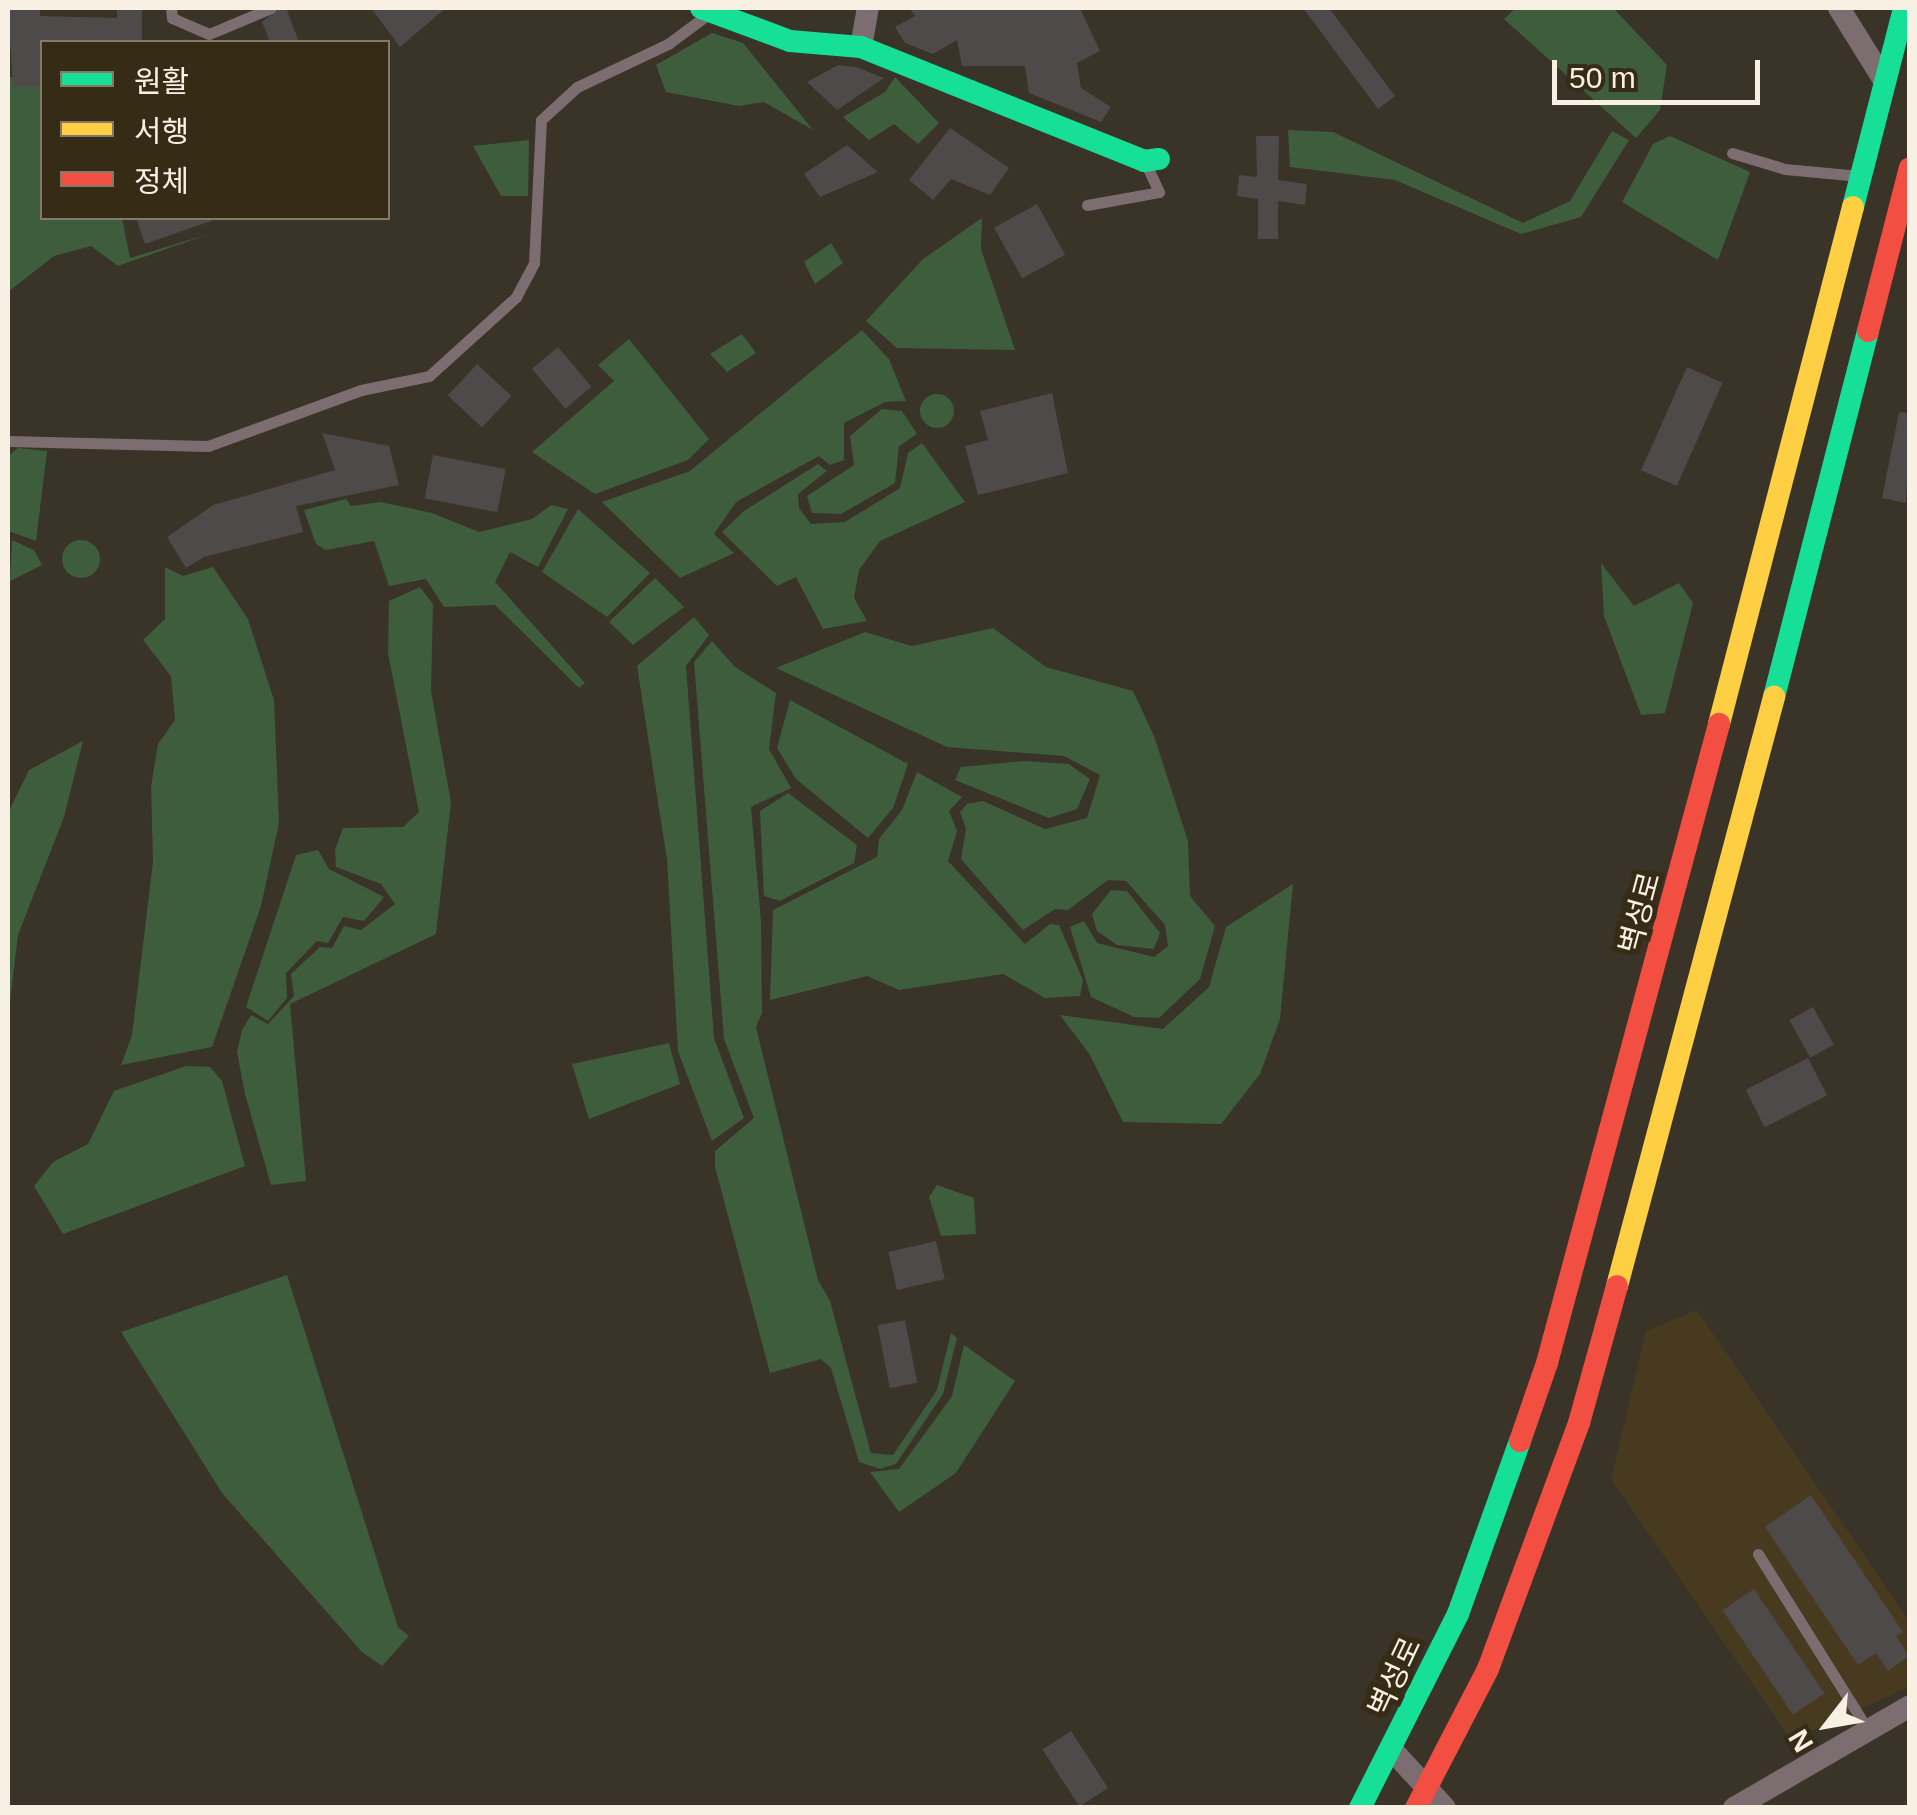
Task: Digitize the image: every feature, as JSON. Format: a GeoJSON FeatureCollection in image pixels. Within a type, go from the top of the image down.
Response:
{"type":"FeatureCollection","features":[{"type":"Feature","properties":{"kind":"main road","name":"벽성로"},"geometry":{"type":"LineString","coordinates":[[1360,1808],[1393,1751],[1458,1614],[1548,1364],[1904,8]]}},
{"type":"Feature","properties":{"kind":"main road"},"geometry":{"type":"LineString","coordinates":[[704,11],[790,42],[861,47],[1152,160]]}},
{"type":"Feature","properties":{"kind":"main road"},"geometry":{"type":"LineString","coordinates":[[1422,1798],[1488,1669],[1579,1423],[1684,1046],[1910,168]]}},
{"type":"Feature","properties":{"kind":"street"},"geometry":{"type":"LineString","coordinates":[[861,47],[868,8]]}},
{"type":"Feature","properties":{"kind":"street"},"geometry":{"type":"LineString","coordinates":[[1838,8],[1885,82]]}},
{"type":"Feature","properties":{"kind":"street"},"geometry":{"type":"LineString","coordinates":[[1734,1808],[1910,1706]]}},
{"type":"Feature","properties":{"kind":"street"},"geometry":{"type":"LineString","coordinates":[[1393,1751],[1422,1798],[1445,1808]]}},
{"type":"Feature","properties":{"kind":"lane"},"geometry":{"type":"LineString","coordinates":[[171,8],[172,18],[210,34],[271,8]]}},
{"type":"Feature","properties":{"kind":"lane"},"geometry":{"type":"LineString","coordinates":[[8,442],[208,446],[361,390],[429,376],[516,297],[534,262],[541,120],[578,87],[668,44],[704,11]]}},
{"type":"Feature","properties":{"kind":"lane"},"geometry":{"type":"LineString","coordinates":[[1732,152],[1785,169],[1861,176]]}},
{"type":"Feature","properties":{"kind":"lane"},"geometry":{"type":"LineString","coordinates":[[1087,205],[1159,192],[1152,160]]}},
{"type":"Feature","properties":{"kind":"lane"},"geometry":{"type":"LineString","coordinates":[[1758,1554],[1868,1730]]}},
{"type":"Feature","properties":{"kind":"shaded area"},"geometry":{"type":"Polygon","coordinates":[[[1697,1310],[1909,1621],[1909,1687],[1791,1740],[1611,1479],[1646,1331],[1697,1310]]]}},
{"type":"Feature","properties":{"kind":"green space"},"geometry":{"type":"Polygon","coordinates":[[[1516,8],[1613,8],[1667,65],[1660,110],[1636,138],[1504,19],[1516,8]]]}},
{"type":"Feature","properties":{"kind":"green space"},"geometry":{"type":"Polygon","coordinates":[[[712,33],[743,43],[813,130],[764,102],[739,106],[666,92],[656,65],[712,33]]]}},
{"type":"Feature","properties":{"kind":"green space"},"geometry":{"type":"Polygon","coordinates":[[[40,76],[40,220],[122,220],[130,258],[212,233],[118,266],[91,246],[54,256],[8,292],[8,77],[40,76]]]}},
{"type":"Feature","properties":{"kind":"green space"},"geometry":{"type":"Polygon","coordinates":[[[895,77],[939,123],[918,144],[894,124],[869,140],[843,117],[885,92],[895,77]]]}},
{"type":"Feature","properties":{"kind":"green space"},"geometry":{"type":"Polygon","coordinates":[[[1288,130],[1333,132],[1523,223],[1570,201],[1612,131],[1629,140],[1581,217],[1521,234],[1395,180],[1290,167],[1288,130]]]}},
{"type":"Feature","properties":{"kind":"green space"},"geometry":{"type":"Polygon","coordinates":[[[1670,136],[1750,172],[1718,260],[1622,202],[1653,144],[1670,136]]]}},
{"type":"Feature","properties":{"kind":"green space"},"geometry":{"type":"Polygon","coordinates":[[[529,140],[528,196],[501,196],[473,146],[529,140]]]}},
{"type":"Feature","properties":{"kind":"green space"},"geometry":{"type":"Polygon","coordinates":[[[982,218],[981,249],[1015,350],[897,348],[866,321],[923,259],[982,218]]]}},
{"type":"Feature","properties":{"kind":"green space"},"geometry":{"type":"Polygon","coordinates":[[[831,243],[843,263],[815,284],[804,262],[831,243]]]}},
{"type":"Feature","properties":{"kind":"green space"},"geometry":{"type":"Polygon","coordinates":[[[862,330],[889,359],[906,401],[885,402],[844,423],[844,460],[830,465],[819,456],[736,502],[714,534],[734,553],[680,578],[602,502],[690,471],[862,330]]]}},
{"type":"Feature","properties":{"kind":"green space"},"geometry":{"type":"Polygon","coordinates":[[[742,334],[756,353],[727,372],[710,354],[742,334]]]}},
{"type":"Feature","properties":{"kind":"green space"},"geometry":{"type":"Polygon","coordinates":[[[629,339],[709,439],[688,460],[595,494],[532,452],[614,381],[598,365],[629,339]]]}},
{"type":"Feature","properties":{"kind":"green space"},"geometry":{"type":"Polygon","coordinates":[[[937,394],[949,399],[954,411],[949,423],[937,428],[925,423],[920,411],[925,399],[937,394]]]}},
{"type":"Feature","properties":{"kind":"green space"},"geometry":{"type":"Polygon","coordinates":[[[882,409],[902,411],[917,434],[899,446],[895,483],[841,514],[812,513],[807,496],[854,465],[850,436],[882,409]]]}},
{"type":"Feature","properties":{"kind":"green space"},"geometry":{"type":"Polygon","coordinates":[[[922,443],[965,502],[880,541],[859,570],[854,598],[867,621],[823,629],[796,577],[777,586],[722,532],[744,511],[818,464],[827,471],[798,494],[799,508],[811,524],[845,522],[900,488],[908,453],[922,443]]]}},
{"type":"Feature","properties":{"kind":"green space"},"geometry":{"type":"Polygon","coordinates":[[[18,448],[47,451],[36,541],[8,531],[8,456],[18,448]]]}},
{"type":"Feature","properties":{"kind":"green space"},"geometry":{"type":"Polygon","coordinates":[[[346,499],[351,506],[381,502],[432,513],[479,532],[532,519],[551,505],[568,509],[538,567],[510,552],[495,582],[585,683],[579,688],[495,605],[444,607],[426,579],[389,586],[374,541],[326,550],[316,544],[304,510],[346,499]]]}},
{"type":"Feature","properties":{"kind":"green space"},"geometry":{"type":"Polygon","coordinates":[[[578,509],[650,573],[607,617],[542,572],[578,509]]]}},
{"type":"Feature","properties":{"kind":"green space"},"geometry":{"type":"Polygon","coordinates":[[[12,540],[34,550],[42,565],[10,581],[12,540]]]}},
{"type":"Feature","properties":{"kind":"green space"},"geometry":{"type":"Polygon","coordinates":[[[81,540],[95,545],[100,559],[95,573],[81,578],[67,573],[62,559],[67,545],[81,540]]]}},
{"type":"Feature","properties":{"kind":"green space"},"geometry":{"type":"Polygon","coordinates":[[[1601,563],[1634,606],[1679,583],[1693,603],[1665,713],[1641,715],[1604,616],[1601,563]]]}},
{"type":"Feature","properties":{"kind":"green space"},"geometry":{"type":"Polygon","coordinates":[[[165,567],[183,576],[213,567],[248,619],[274,700],[279,823],[261,906],[212,1047],[121,1065],[132,1035],[153,862],[151,787],[158,744],[175,720],[171,676],[143,640],[165,619],[165,567]]]}},
{"type":"Feature","properties":{"kind":"green space"},"geometry":{"type":"Polygon","coordinates":[[[655,578],[684,607],[633,645],[609,622],[655,578]]]}},
{"type":"Feature","properties":{"kind":"green space"},"geometry":{"type":"Polygon","coordinates":[[[420,587],[433,604],[431,691],[451,802],[436,934],[290,1004],[306,1181],[271,1185],[237,1052],[242,1030],[251,1015],[268,1024],[294,996],[291,974],[320,947],[332,948],[344,926],[361,930],[395,904],[381,884],[336,867],[335,850],[343,828],[403,827],[419,812],[388,653],[389,601],[420,587]]]}},
{"type":"Feature","properties":{"kind":"green space"},"geometry":{"type":"Polygon","coordinates":[[[694,617],[709,635],[686,666],[714,1038],[744,1118],[712,1141],[678,1051],[667,860],[637,666],[694,617]]]}},
{"type":"Feature","properties":{"kind":"green space"},"geometry":{"type":"Polygon","coordinates":[[[993,628],[1046,667],[1133,691],[1154,736],[1188,841],[1190,896],[1215,926],[1200,979],[1159,1018],[1134,1017],[1091,997],[1070,927],[1084,921],[1097,943],[1154,957],[1168,946],[1165,925],[1126,881],[1108,880],[1068,910],[1055,909],[1023,930],[961,859],[966,829],[960,812],[967,804],[983,801],[1045,829],[1087,818],[1100,775],[1064,756],[947,747],[776,668],[865,632],[912,646],[993,628]]]}},
{"type":"Feature","properties":{"kind":"green space"},"geometry":{"type":"Polygon","coordinates":[[[712,641],[735,667],[776,693],[769,749],[791,788],[751,807],[761,921],[762,1013],[756,1027],[818,1280],[830,1301],[871,1453],[893,1455],[937,1390],[951,1333],[957,1338],[943,1394],[896,1464],[880,1469],[859,1462],[831,1368],[821,1359],[770,1373],[715,1167],[715,1151],[754,1118],[724,1039],[694,662],[712,641]]]}},
{"type":"Feature","properties":{"kind":"green space"},"geometry":{"type":"Polygon","coordinates":[[[790,700],[908,764],[893,808],[868,838],[796,779],[777,748],[790,700]]]}},
{"type":"Feature","properties":{"kind":"green space"},"geometry":{"type":"Polygon","coordinates":[[[83,741],[64,817],[18,935],[8,1018],[8,813],[29,770],[83,741]]]}},
{"type":"Feature","properties":{"kind":"green space"},"geometry":{"type":"Polygon","coordinates":[[[1024,761],[1069,764],[1090,779],[1077,809],[1049,818],[955,780],[961,767],[1024,761]]]}},
{"type":"Feature","properties":{"kind":"green space"},"geometry":{"type":"Polygon","coordinates":[[[917,772],[962,797],[949,811],[957,831],[948,861],[1025,944],[1050,924],[1059,925],[1083,980],[1080,996],[1045,998],[1003,974],[899,990],[867,976],[770,1000],[773,910],[877,857],[879,839],[902,810],[917,772]]]}},
{"type":"Feature","properties":{"kind":"green space"},"geometry":{"type":"Polygon","coordinates":[[[788,793],[857,845],[854,863],[780,901],[764,896],[760,811],[788,793]]]}},
{"type":"Feature","properties":{"kind":"green space"},"geometry":{"type":"Polygon","coordinates":[[[318,850],[329,869],[384,897],[364,921],[343,917],[328,943],[317,941],[286,973],[287,998],[268,1021],[246,1007],[296,855],[318,850]]]}},
{"type":"Feature","properties":{"kind":"green space"},"geometry":{"type":"Polygon","coordinates":[[[1293,884],[1280,1019],[1260,1074],[1221,1124],[1123,1122],[1090,1055],[1060,1015],[1163,1029],[1209,987],[1226,927],[1293,884]]]}},
{"type":"Feature","properties":{"kind":"green space"},"geometry":{"type":"Polygon","coordinates":[[[1111,890],[1127,891],[1160,933],[1154,949],[1117,945],[1097,931],[1092,914],[1111,890]]]}},
{"type":"Feature","properties":{"kind":"green space"},"geometry":{"type":"Polygon","coordinates":[[[669,1043],[680,1084],[589,1119],[572,1064],[669,1043]]]}},
{"type":"Feature","properties":{"kind":"green space"},"geometry":{"type":"Polygon","coordinates":[[[186,1066],[210,1067],[222,1081],[245,1166],[63,1234],[34,1186],[53,1162],[88,1144],[114,1091],[186,1066]]]}},
{"type":"Feature","properties":{"kind":"green space"},"geometry":{"type":"Polygon","coordinates":[[[937,1185],[974,1198],[976,1234],[941,1236],[929,1197],[937,1185]]]}},
{"type":"Feature","properties":{"kind":"green space"},"geometry":{"type":"Polygon","coordinates":[[[287,1275],[398,1627],[409,1636],[382,1666],[362,1652],[222,1493],[121,1332],[287,1275]]]}},
{"type":"Feature","properties":{"kind":"green space"},"geometry":{"type":"Polygon","coordinates":[[[964,1345],[1015,1381],[956,1473],[899,1512],[870,1472],[899,1469],[952,1396],[964,1345]]]}},
{"type":"Feature","properties":{"kind":"building"},"geometry":{"type":"Polygon","coordinates":[[[8,8],[40,8],[40,16],[117,18],[117,8],[142,8],[142,40],[40,40],[40,87],[13,87],[8,8]]]}},
{"type":"Feature","properties":{"kind":"building"},"geometry":{"type":"Polygon","coordinates":[[[280,8],[286,8],[298,40],[269,40],[262,22],[280,8]]]}},
{"type":"Feature","properties":{"kind":"building"},"geometry":{"type":"Polygon","coordinates":[[[371,8],[446,8],[400,47],[371,8]]]}},
{"type":"Feature","properties":{"kind":"building"},"geometry":{"type":"Polygon","coordinates":[[[909,8],[1080,8],[1100,51],[1077,63],[1081,88],[1111,107],[1101,122],[1029,93],[1025,66],[962,66],[957,40],[933,54],[905,43],[895,27],[915,16],[909,8]]]}},
{"type":"Feature","properties":{"kind":"building"},"geometry":{"type":"Polygon","coordinates":[[[1303,8],[1329,8],[1395,96],[1378,109],[1303,8]]]}},
{"type":"Feature","properties":{"kind":"building"},"geometry":{"type":"Polygon","coordinates":[[[838,65],[884,78],[837,110],[807,82],[838,65]]]}},
{"type":"Feature","properties":{"kind":"building"},"geometry":{"type":"Polygon","coordinates":[[[950,128],[1009,168],[990,195],[951,179],[933,200],[909,180],[950,128]]]}},
{"type":"Feature","properties":{"kind":"building"},"geometry":{"type":"Polygon","coordinates":[[[1256,136],[1279,136],[1278,180],[1307,184],[1305,205],[1278,201],[1278,239],[1258,239],[1258,199],[1237,196],[1239,175],[1257,177],[1256,136]]]}},
{"type":"Feature","properties":{"kind":"building"},"geometry":{"type":"Polygon","coordinates":[[[847,145],[878,172],[820,197],[804,174],[847,145]]]}},
{"type":"Feature","properties":{"kind":"building"},"geometry":{"type":"Polygon","coordinates":[[[1037,204],[1065,255],[1022,278],[994,228],[1037,204]]]}},
{"type":"Feature","properties":{"kind":"building"},"geometry":{"type":"Polygon","coordinates":[[[137,220],[211,220],[211,221],[145,244],[137,220]]]}},
{"type":"Feature","properties":{"kind":"building"},"geometry":{"type":"Polygon","coordinates":[[[558,347],[591,387],[565,409],[532,369],[558,347]]]}},
{"type":"Feature","properties":{"kind":"building"},"geometry":{"type":"Polygon","coordinates":[[[477,364],[511,396],[482,428],[448,395],[477,364]]]}},
{"type":"Feature","properties":{"kind":"building"},"geometry":{"type":"Polygon","coordinates":[[[1687,367],[1723,383],[1677,486],[1641,470],[1687,367]]]}},
{"type":"Feature","properties":{"kind":"building"},"geometry":{"type":"Polygon","coordinates":[[[1052,393],[1068,473],[978,495],[965,446],[988,440],[980,411],[1052,393]]]}},
{"type":"Feature","properties":{"kind":"building"},"geometry":{"type":"Polygon","coordinates":[[[1899,412],[1910,413],[1906,503],[1882,498],[1899,412]]]}},
{"type":"Feature","properties":{"kind":"building"},"geometry":{"type":"Polygon","coordinates":[[[322,433],[389,446],[399,485],[296,506],[303,532],[204,557],[186,568],[167,537],[213,505],[335,470],[322,433]]]}},
{"type":"Feature","properties":{"kind":"building"},"geometry":{"type":"Polygon","coordinates":[[[433,455],[506,469],[497,512],[425,498],[433,455]]]}},
{"type":"Feature","properties":{"kind":"building"},"geometry":{"type":"Polygon","coordinates":[[[1813,1007],[1834,1045],[1810,1058],[1789,1020],[1813,1007]]]}},
{"type":"Feature","properties":{"kind":"building"},"geometry":{"type":"Polygon","coordinates":[[[1808,1058],[1827,1095],[1765,1127],[1746,1090],[1808,1058]]]}},
{"type":"Feature","properties":{"kind":"building"},"geometry":{"type":"Polygon","coordinates":[[[936,1241],[945,1279],[897,1290],[888,1252],[936,1241]]]}},
{"type":"Feature","properties":{"kind":"building"},"geometry":{"type":"Polygon","coordinates":[[[905,1320],[917,1383],[890,1388],[878,1325],[905,1320]]]}},
{"type":"Feature","properties":{"kind":"building"},"geometry":{"type":"Polygon","coordinates":[[[1811,1495],[1903,1632],[1896,1636],[1909,1656],[1888,1671],[1876,1653],[1858,1665],[1765,1527],[1811,1495]]]}},
{"type":"Feature","properties":{"kind":"building"},"geometry":{"type":"Polygon","coordinates":[[[1754,1589],[1824,1693],[1793,1715],[1722,1610],[1754,1589]]]}},
{"type":"Feature","properties":{"kind":"building"},"geometry":{"type":"Polygon","coordinates":[[[1071,1731],[1108,1788],[1080,1807],[1042,1750],[1071,1731]]]}},
{"type":"Feature","properties":{"kind":"traffic: fast"},"geometry":{"type":"LineString","coordinates":[[701,8],[790,41],[861,47],[1144,161],[1159,159]]}},
{"type":"Feature","properties":{"kind":"traffic: fast"},"geometry":{"type":"LineString","coordinates":[[1853,207],[1904,8]]}},
{"type":"Feature","properties":{"kind":"traffic: fast"},"geometry":{"type":"LineString","coordinates":[[1774,697],[1868,331]]}},
{"type":"Feature","properties":{"kind":"traffic: fast"},"geometry":{"type":"LineString","coordinates":[[1360,1808],[1458,1614],[1520,1441]]}},
{"type":"Feature","properties":{"kind":"traffic: slow"},"geometry":{"type":"LineString","coordinates":[[1719,724],[1853,207]]}},
{"type":"Feature","properties":{"kind":"traffic: slow"},"geometry":{"type":"LineString","coordinates":[[1617,1286],[1774,697]]}},
{"type":"Feature","properties":{"kind":"traffic: jam"},"geometry":{"type":"LineString","coordinates":[[1868,331],[1910,168]]}},
{"type":"Feature","properties":{"kind":"traffic: jam"},"geometry":{"type":"LineString","coordinates":[[1520,1441],[1547,1363],[1719,724]]}},
{"type":"Feature","properties":{"kind":"traffic: jam"},"geometry":{"type":"LineString","coordinates":[[1416,1808],[1488,1669],[1579,1423],[1617,1286]]}}]}
